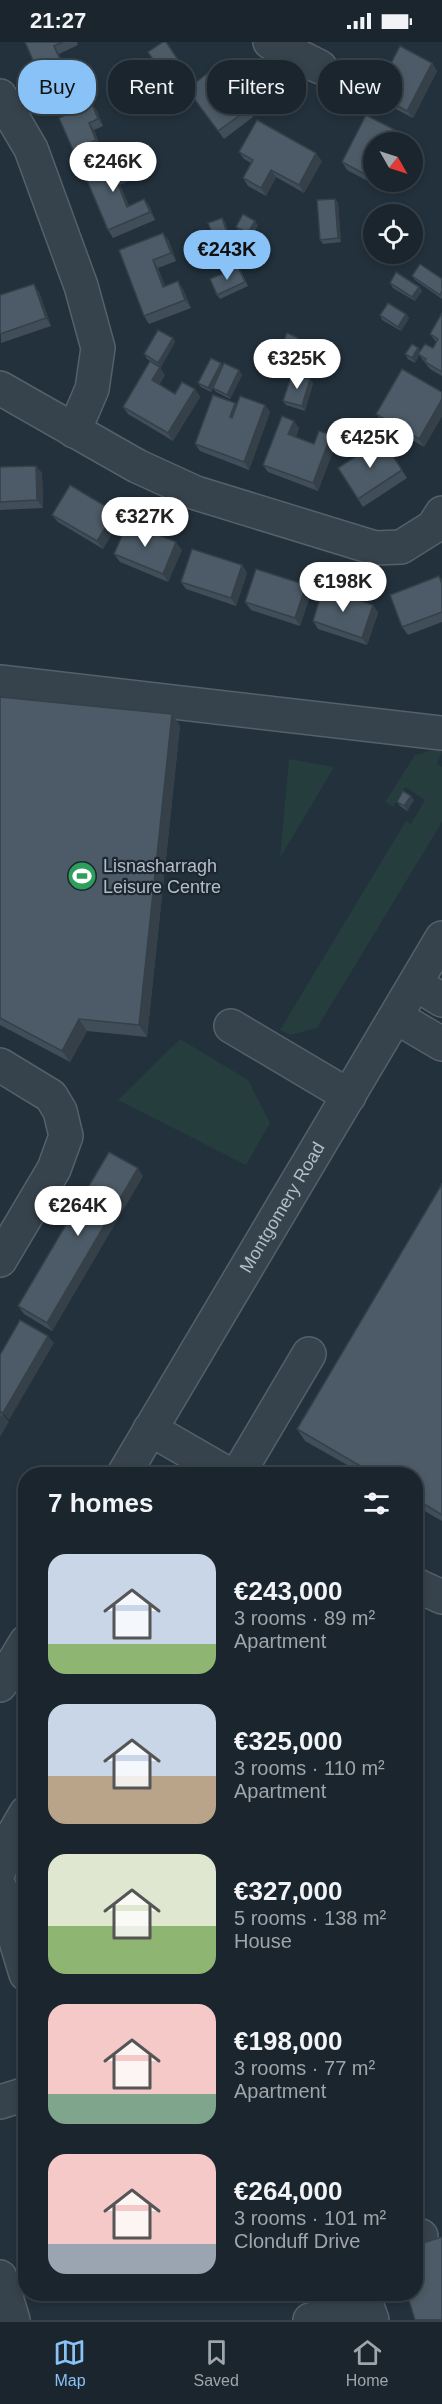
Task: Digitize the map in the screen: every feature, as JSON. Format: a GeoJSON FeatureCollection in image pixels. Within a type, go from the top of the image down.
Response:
{"type":"FeatureCollection","features":[{"type":"Feature","properties":{"kind":"street"},"geometry":{"type":"LineString","coordinates":[[270,42],[318,66]]}},
{"type":"Feature","properties":{"kind":"street"},"geometry":{"type":"LineString","coordinates":[[0,96],[31,149],[81,286],[98,348],[92,388],[74,431]]}},
{"type":"Feature","properties":{"kind":"street"},"geometry":{"type":"LineString","coordinates":[[0,388],[137,466],[196,493],[375,548],[400,547],[433,526],[442,513]]}},
{"type":"Feature","properties":{"kind":"street"},"geometry":{"type":"LineString","coordinates":[[0,682],[442,733]]}},
{"type":"Feature","properties":{"kind":"street","name":"Montgomery Road"},"geometry":{"type":"LineString","coordinates":[[128,1467],[396,1017],[429,992],[442,938]]}},
{"type":"Feature","properties":{"kind":"street"},"geometry":{"type":"LineString","coordinates":[[396,1017],[442,1044]]}},
{"type":"Feature","properties":{"kind":"street"},"geometry":{"type":"LineString","coordinates":[[231,1026],[349,1096]]}},
{"type":"Feature","properties":{"kind":"street"},"geometry":{"type":"LineString","coordinates":[[0,1065],[51,1096],[60,1111],[66,1136],[54,1169],[0,1260]]}},
{"type":"Feature","properties":{"kind":"street"},"geometry":{"type":"LineString","coordinates":[[242,1467],[309,1354]]}},
{"type":"Feature","properties":{"kind":"street"},"geometry":{"type":"LineString","coordinates":[[150,1429],[216,1467]]}},
{"type":"Feature","properties":{"kind":"street"},"geometry":{"type":"LineString","coordinates":[[423,1588],[442,1597]]}},
{"type":"Feature","properties":{"kind":"street"},"geometry":{"type":"LineString","coordinates":[[0,1685],[18,1655]]}},
{"type":"Feature","properties":{"kind":"street"},"geometry":{"type":"LineString","coordinates":[[0,1869],[3,1853],[18,1827]]}},
{"type":"Feature","properties":{"kind":"street"},"geometry":{"type":"LineString","coordinates":[[0,1888],[18,1948]]}},
{"type":"Feature","properties":{"kind":"street"},"geometry":{"type":"LineString","coordinates":[[0,2102],[18,2096]]}},
{"type":"Feature","properties":{"kind":"street"},"geometry":{"type":"LineString","coordinates":[[0,2277],[13,2320]]}},
{"type":"Feature","properties":{"kind":"street"},"geometry":{"type":"LineString","coordinates":[[310,2320],[367,2305]]}},
{"type":"Feature","properties":{"kind":"green space"},"geometry":{"type":"Polygon","coordinates":[[[433,750],[442,751],[437,764],[442,767],[442,822],[317,1028],[290,1035],[280,1030],[406,821],[411,824],[425,800],[405,787],[393,807],[385,802],[415,755],[433,750]]]}},
{"type":"Feature","properties":{"kind":"green space"},"geometry":{"type":"Polygon","coordinates":[[[289,759],[334,767],[280,858],[289,759]]]}},
{"type":"Feature","properties":{"kind":"green space"},"geometry":{"type":"Polygon","coordinates":[[[180,1039],[248,1080],[270,1123],[246,1165],[118,1100],[180,1039]]]}},
{"type":"Feature","properties":{"kind":"building"},"geometry":{"type":"Polygon","coordinates":[[[25,42],[63,42],[54,46],[60,60],[33,60],[25,42]]]}},
{"type":"Feature","properties":{"kind":"building"},"geometry":{"type":"Polygon","coordinates":[[[166,42],[178,60],[153,60],[148,52],[166,42]]]}},
{"type":"Feature","properties":{"kind":"building"},"geometry":{"type":"Polygon","coordinates":[[[400,46],[432,63],[407,111],[402,108],[402,60],[393,60],[400,46]]]}},
{"type":"Feature","properties":{"kind":"building"},"geometry":{"type":"Polygon","coordinates":[[[207,74],[207,114],[241,114],[218,131],[195,100],[195,83],[207,74]]]}},
{"type":"Feature","properties":{"kind":"building"},"geometry":{"type":"Polygon","coordinates":[[[68,114],[96,114],[98,119],[89,123],[96,140],[73,150],[59,118],[68,114]]]}},
{"type":"Feature","properties":{"kind":"building"},"geometry":{"type":"Polygon","coordinates":[[[366,115],[399,132],[363,132],[363,173],[342,162],[366,115]]]}},
{"type":"Feature","properties":{"kind":"building"},"geometry":{"type":"Polygon","coordinates":[[[257,120],[316,153],[299,185],[271,170],[261,188],[243,178],[253,160],[239,152],[257,120]]]}},
{"type":"Feature","properties":{"kind":"building"},"geometry":{"type":"Polygon","coordinates":[[[124,154],[131,170],[115,177],[127,207],[144,199],[150,212],[108,230],[83,171],[124,154]]]}},
{"type":"Feature","properties":{"kind":"building"},"geometry":{"type":"Polygon","coordinates":[[[335,199],[338,238],[320,240],[317,200],[335,199]]]}},
{"type":"Feature","properties":{"kind":"building"},"geometry":{"type":"Polygon","coordinates":[[[243,214],[255,221],[248,233],[236,227],[243,214]]]}},
{"type":"Feature","properties":{"kind":"building"},"geometry":{"type":"Polygon","coordinates":[[[222,218],[229,238],[216,243],[208,223],[222,218]]]}},
{"type":"Feature","properties":{"kind":"building"},"geometry":{"type":"Polygon","coordinates":[[[163,233],[171,253],[153,260],[163,287],[178,281],[185,300],[144,316],[119,250],[163,233]]]}},
{"type":"Feature","properties":{"kind":"building"},"geometry":{"type":"Polygon","coordinates":[[[420,264],[442,279],[440,295],[412,276],[420,264]]]}},
{"type":"Feature","properties":{"kind":"building"},"geometry":{"type":"Polygon","coordinates":[[[238,267],[245,282],[217,295],[210,279],[238,267]]]}},
{"type":"Feature","properties":{"kind":"building"},"geometry":{"type":"Polygon","coordinates":[[[396,272],[419,287],[412,297],[390,283],[396,272]]]}},
{"type":"Feature","properties":{"kind":"building"},"geometry":{"type":"Polygon","coordinates":[[[34,284],[46,318],[0,334],[0,295],[34,284]]]}},
{"type":"Feature","properties":{"kind":"building"},"geometry":{"type":"Polygon","coordinates":[[[388,303],[406,314],[398,327],[380,315],[388,303]]]}},
{"type":"Feature","properties":{"kind":"building"},"geometry":{"type":"Polygon","coordinates":[[[442,313],[442,372],[425,362],[426,359],[418,354],[425,344],[433,348],[438,339],[430,334],[442,313]]]}},
{"type":"Feature","properties":{"kind":"building"},"geometry":{"type":"Polygon","coordinates":[[[158,330],[173,338],[158,363],[144,354],[158,330]]]}},
{"type":"Feature","properties":{"kind":"building"},"geometry":{"type":"Polygon","coordinates":[[[287,333],[298,338],[291,358],[279,353],[287,333]]]}},
{"type":"Feature","properties":{"kind":"building"},"geometry":{"type":"Polygon","coordinates":[[[412,344],[418,348],[412,358],[405,354],[412,344]]]}},
{"type":"Feature","properties":{"kind":"building"},"geometry":{"type":"Polygon","coordinates":[[[211,358],[221,363],[208,388],[198,383],[211,358]]]}},
{"type":"Feature","properties":{"kind":"building"},"geometry":{"type":"Polygon","coordinates":[[[150,361],[160,367],[152,380],[175,394],[182,382],[195,389],[168,433],[123,407],[150,361]]]}},
{"type":"Feature","properties":{"kind":"building"},"geometry":{"type":"Polygon","coordinates":[[[224,363],[239,370],[227,395],[213,388],[224,363]]]}},
{"type":"Feature","properties":{"kind":"building"},"geometry":{"type":"Polygon","coordinates":[[[402,369],[442,392],[442,399],[419,439],[376,414],[402,369]]]}},
{"type":"Feature","properties":{"kind":"building"},"geometry":{"type":"Polygon","coordinates":[[[292,374],[310,379],[302,406],[283,401],[292,374]]]}},
{"type":"Feature","properties":{"kind":"building"},"geometry":{"type":"Polygon","coordinates":[[[213,395],[235,403],[230,417],[232,418],[240,396],[265,405],[244,462],[195,444],[213,395]]]}},
{"type":"Feature","properties":{"kind":"building"},"geometry":{"type":"Polygon","coordinates":[[[282,416],[294,421],[288,434],[314,444],[319,431],[331,435],[313,483],[263,465],[282,416]]]}},
{"type":"Feature","properties":{"kind":"building"},"geometry":{"type":"Polygon","coordinates":[[[382,439],[402,470],[358,499],[338,468],[382,439]]]}},
{"type":"Feature","properties":{"kind":"building"},"geometry":{"type":"Polygon","coordinates":[[[36,466],[37,500],[0,502],[0,467],[36,466]]]}},
{"type":"Feature","properties":{"kind":"building"},"geometry":{"type":"Polygon","coordinates":[[[70,485],[115,512],[97,541],[52,515],[70,485]]]}},
{"type":"Feature","properties":{"kind":"building"},"geometry":{"type":"Polygon","coordinates":[[[128,522],[176,542],[163,574],[114,554],[128,522]]]}},
{"type":"Feature","properties":{"kind":"building"},"geometry":{"type":"Polygon","coordinates":[[[192,549],[242,565],[231,598],[181,582],[192,549]]]}},
{"type":"Feature","properties":{"kind":"building"},"geometry":{"type":"Polygon","coordinates":[[[256,569],[306,585],[295,618],[245,602],[256,569]]]}},
{"type":"Feature","properties":{"kind":"building"},"geometry":{"type":"Polygon","coordinates":[[[439,576],[442,584],[442,612],[402,627],[390,595],[439,576]]]}},
{"type":"Feature","properties":{"kind":"building"},"geometry":{"type":"Polygon","coordinates":[[[323,588],[373,605],[362,638],[313,621],[323,588]]]}},
{"type":"Feature","properties":{"kind":"building","name":"Lisnasharragh Leisure Centre"},"geometry":{"type":"Polygon","coordinates":[[[0,697],[172,714],[139,1025],[79,1019],[62,1051],[0,1018],[0,697]]]}},
{"type":"Feature","properties":{"kind":"building"},"geometry":{"type":"Polygon","coordinates":[[[403,791],[411,796],[404,806],[397,802],[403,791]]]}},
{"type":"Feature","properties":{"kind":"building"},"geometry":{"type":"Polygon","coordinates":[[[109,1152],[138,1168],[47,1323],[18,1306],[109,1152]]]}},
{"type":"Feature","properties":{"kind":"building"},"geometry":{"type":"Polygon","coordinates":[[[442,1184],[442,1515],[423,1503],[423,1467],[362,1467],[297,1429],[442,1184]]]}},
{"type":"Feature","properties":{"kind":"building"},"geometry":{"type":"Polygon","coordinates":[[[20,1320],[48,1336],[3,1413],[0,1411],[0,1355],[20,1320]]]}},
{"type":"Feature","properties":{"kind":"building"},"geometry":{"type":"Polygon","coordinates":[[[442,2237],[442,2320],[415,2320],[409,2301],[423,2301],[423,2243],[442,2237]]]}},
{"type":"Feature","properties":{"kind":"place","name":"Lisnasharragh Leisure Centre"},"geometry":{"type":"Point","coordinates":[82,876]}}]}
